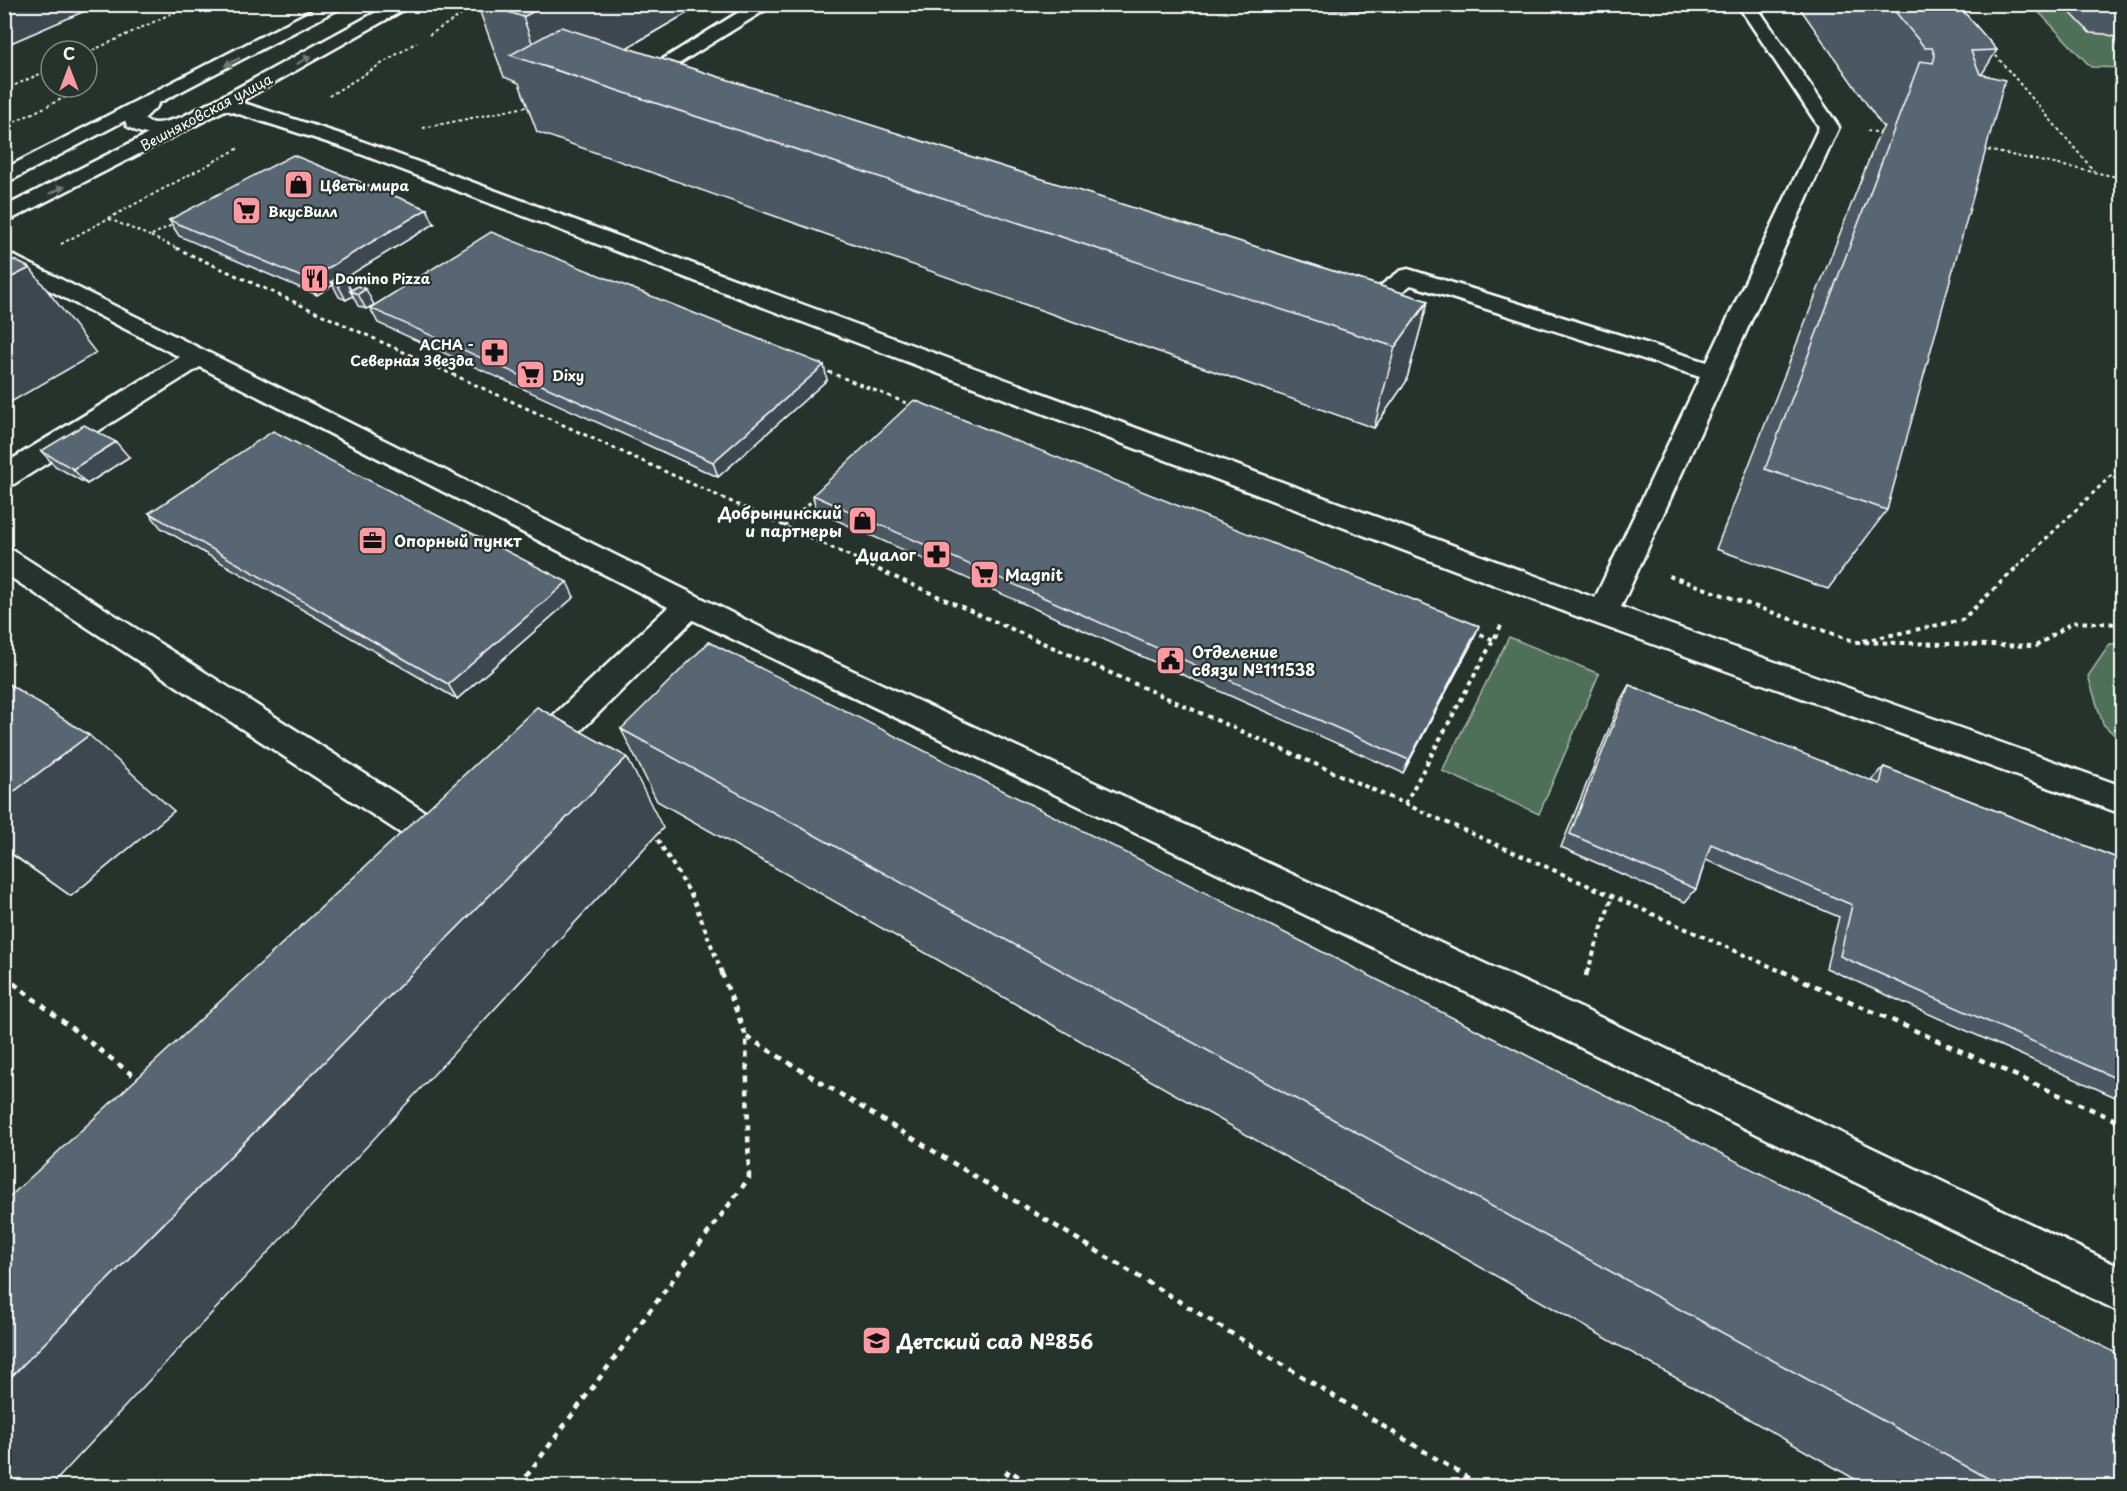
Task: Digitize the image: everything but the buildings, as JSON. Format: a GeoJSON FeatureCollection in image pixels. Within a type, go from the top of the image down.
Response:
{"type":"FeatureCollection","features":[{"type":"Feature","properties":{"kind":"main road","name":"Вешняковская улица"},"geometry":{"type":"LineString","coordinates":[[4,178],[339,4]]}},
{"type":"Feature","properties":{"kind":"main road","name":"Вешняковская улица"},"geometry":{"type":"LineString","coordinates":[[4,216],[224,103],[405,4]]}},
{"type":"Feature","properties":{"kind":"main road"},"geometry":{"type":"LineString","coordinates":[[654,93],[631,85],[766,4]]}},
{"type":"Feature","properties":{"kind":"main road"},"geometry":{"type":"LineString","coordinates":[[1603,614],[1829,127],[1746,4]]}},
{"type":"Feature","properties":{"kind":"main road"},"geometry":{"type":"LineString","coordinates":[[224,103],[349,143],[1603,614],[2122,800]]}},
{"type":"Feature","properties":{"kind":"main road"},"geometry":{"type":"LineString","coordinates":[[148,105],[134,117],[134,122],[140,126],[162,128],[189,121]]}},
{"type":"Feature","properties":{"kind":"main road"},"geometry":{"type":"LineString","coordinates":[[4,258],[690,605],[1571,1023],[2122,1291]]}},
{"type":"Feature","properties":{"kind":"main road"},"geometry":{"type":"LineString","coordinates":[[1328,309],[1350,317],[1408,276],[1716,373]]}},
{"type":"Feature","properties":{"kind":"main road"},"geometry":{"type":"LineString","coordinates":[[34,304],[64,288]]}},
{"type":"Feature","properties":{"kind":"main road"},"geometry":{"type":"LineString","coordinates":[[4,477],[200,356]]}},
{"type":"Feature","properties":{"kind":"main road"},"geometry":{"type":"LineString","coordinates":[[4,558],[455,831],[418,867]]}},
{"type":"Feature","properties":{"kind":"main road"},"geometry":{"type":"LineString","coordinates":[[515,774],[690,605]]}},
{"type":"Feature","properties":{"kind":"path"},"geometry":{"type":"LineString","coordinates":[[99,47],[192,4]]}},
{"type":"Feature","properties":{"kind":"path"},"geometry":{"type":"LineString","coordinates":[[1990,48],[2094,172]]}},
{"type":"Feature","properties":{"kind":"path"},"geometry":{"type":"LineString","coordinates":[[4,90],[39,74]]}},
{"type":"Feature","properties":{"kind":"path"},"geometry":{"type":"LineString","coordinates":[[349,143],[541,104]]}},
{"type":"Feature","properties":{"kind":"path"},"geometry":{"type":"LineString","coordinates":[[1972,147],[2122,178]]}},
{"type":"Feature","properties":{"kind":"path"},"geometry":{"type":"LineString","coordinates":[[108,219],[150,236],[784,527],[2122,1123]]}},
{"type":"Feature","properties":{"kind":"path"},"geometry":{"type":"LineString","coordinates":[[150,236],[181,220]]}},
{"type":"Feature","properties":{"kind":"path"},"geometry":{"type":"LineString","coordinates":[[814,366],[924,410]]}},
{"type":"Feature","properties":{"kind":"path"},"geometry":{"type":"LineString","coordinates":[[904,413],[913,405]]}},
{"type":"Feature","properties":{"kind":"path"},"geometry":{"type":"LineString","coordinates":[[1856,642],[1962,620],[2122,465]]}},
{"type":"Feature","properties":{"kind":"path"},"geometry":{"type":"LineString","coordinates":[[784,527],[818,495]]}},
{"type":"Feature","properties":{"kind":"path"},"geometry":{"type":"LineString","coordinates":[[1628,561],[1856,642],[2036,646],[2073,621],[2122,624]]}},
{"type":"Feature","properties":{"kind":"path"},"geometry":{"type":"LineString","coordinates":[[1405,804],[1523,584]]}},
{"type":"Feature","properties":{"kind":"path"},"geometry":{"type":"LineString","coordinates":[[1461,627],[1494,640]]}},
{"type":"Feature","properties":{"kind":"path"},"geometry":{"type":"LineString","coordinates":[[519,1486],[749,1179],[746,1036],[693,898],[647,823]]}},
{"type":"Feature","properties":{"kind":"path"},"geometry":{"type":"LineString","coordinates":[[1571,1023],[1612,897]]}},
{"type":"Feature","properties":{"kind":"path"},"geometry":{"type":"LineString","coordinates":[[4,976],[142,1082]]}},
{"type":"Feature","properties":{"kind":"path"},"geometry":{"type":"LineString","coordinates":[[746,1036],[1482,1486]]}},
{"type":"Feature","properties":{"kind":"path"},"geometry":{"type":"LineString","coordinates":[[1000,1486],[1009,1470],[1032,1486]]}},
{"type":"Feature","properties":{"kind":"green space"},"geometry":{"type":"Polygon","coordinates":[[[2032,5],[2122,5],[2122,68],[2091,67],[2032,5]]]}},
{"type":"Feature","properties":{"kind":"green space"},"geometry":{"type":"Polygon","coordinates":[[[1509,637],[1599,674],[1539,814],[1442,771],[1509,637]]]}},
{"type":"Feature","properties":{"kind":"green space"},"geometry":{"type":"Polygon","coordinates":[[[2122,643],[2122,742],[2103,724],[2088,676],[2110,644],[2122,643]]]}},
{"type":"Feature","properties":{"kind":"place","name":"Цветы мира"},"geometry":{"type":"Point","coordinates":[299,185]}},
{"type":"Feature","properties":{"kind":"place","name":"ВкусВилл"},"geometry":{"type":"Point","coordinates":[247,211]}},
{"type":"Feature","properties":{"kind":"place","name":"Domino Pizza"},"geometry":{"type":"Point","coordinates":[314,278]}},
{"type":"Feature","properties":{"kind":"place","name":"АСНА - Северная Звезда"},"geometry":{"type":"Point","coordinates":[495,352]}},
{"type":"Feature","properties":{"kind":"place","name":"Dixy"},"geometry":{"type":"Point","coordinates":[531,375]}},
{"type":"Feature","properties":{"kind":"place","name":"Добрынинский и партнеры"},"geometry":{"type":"Point","coordinates":[863,521]}},
{"type":"Feature","properties":{"kind":"place","name":"Опорный пункт"},"geometry":{"type":"Point","coordinates":[373,540]}},
{"type":"Feature","properties":{"kind":"place","name":"Диалог"},"geometry":{"type":"Point","coordinates":[937,554]}},
{"type":"Feature","properties":{"kind":"place","name":"Magnit"},"geometry":{"type":"Point","coordinates":[984,574]}},
{"type":"Feature","properties":{"kind":"place","name":"Отделение связи №111538"},"geometry":{"type":"Point","coordinates":[1171,660]}},
{"type":"Feature","properties":{"kind":"place","name":"Детский сад №856"},"geometry":{"type":"Point","coordinates":[876,1341]}}]}
